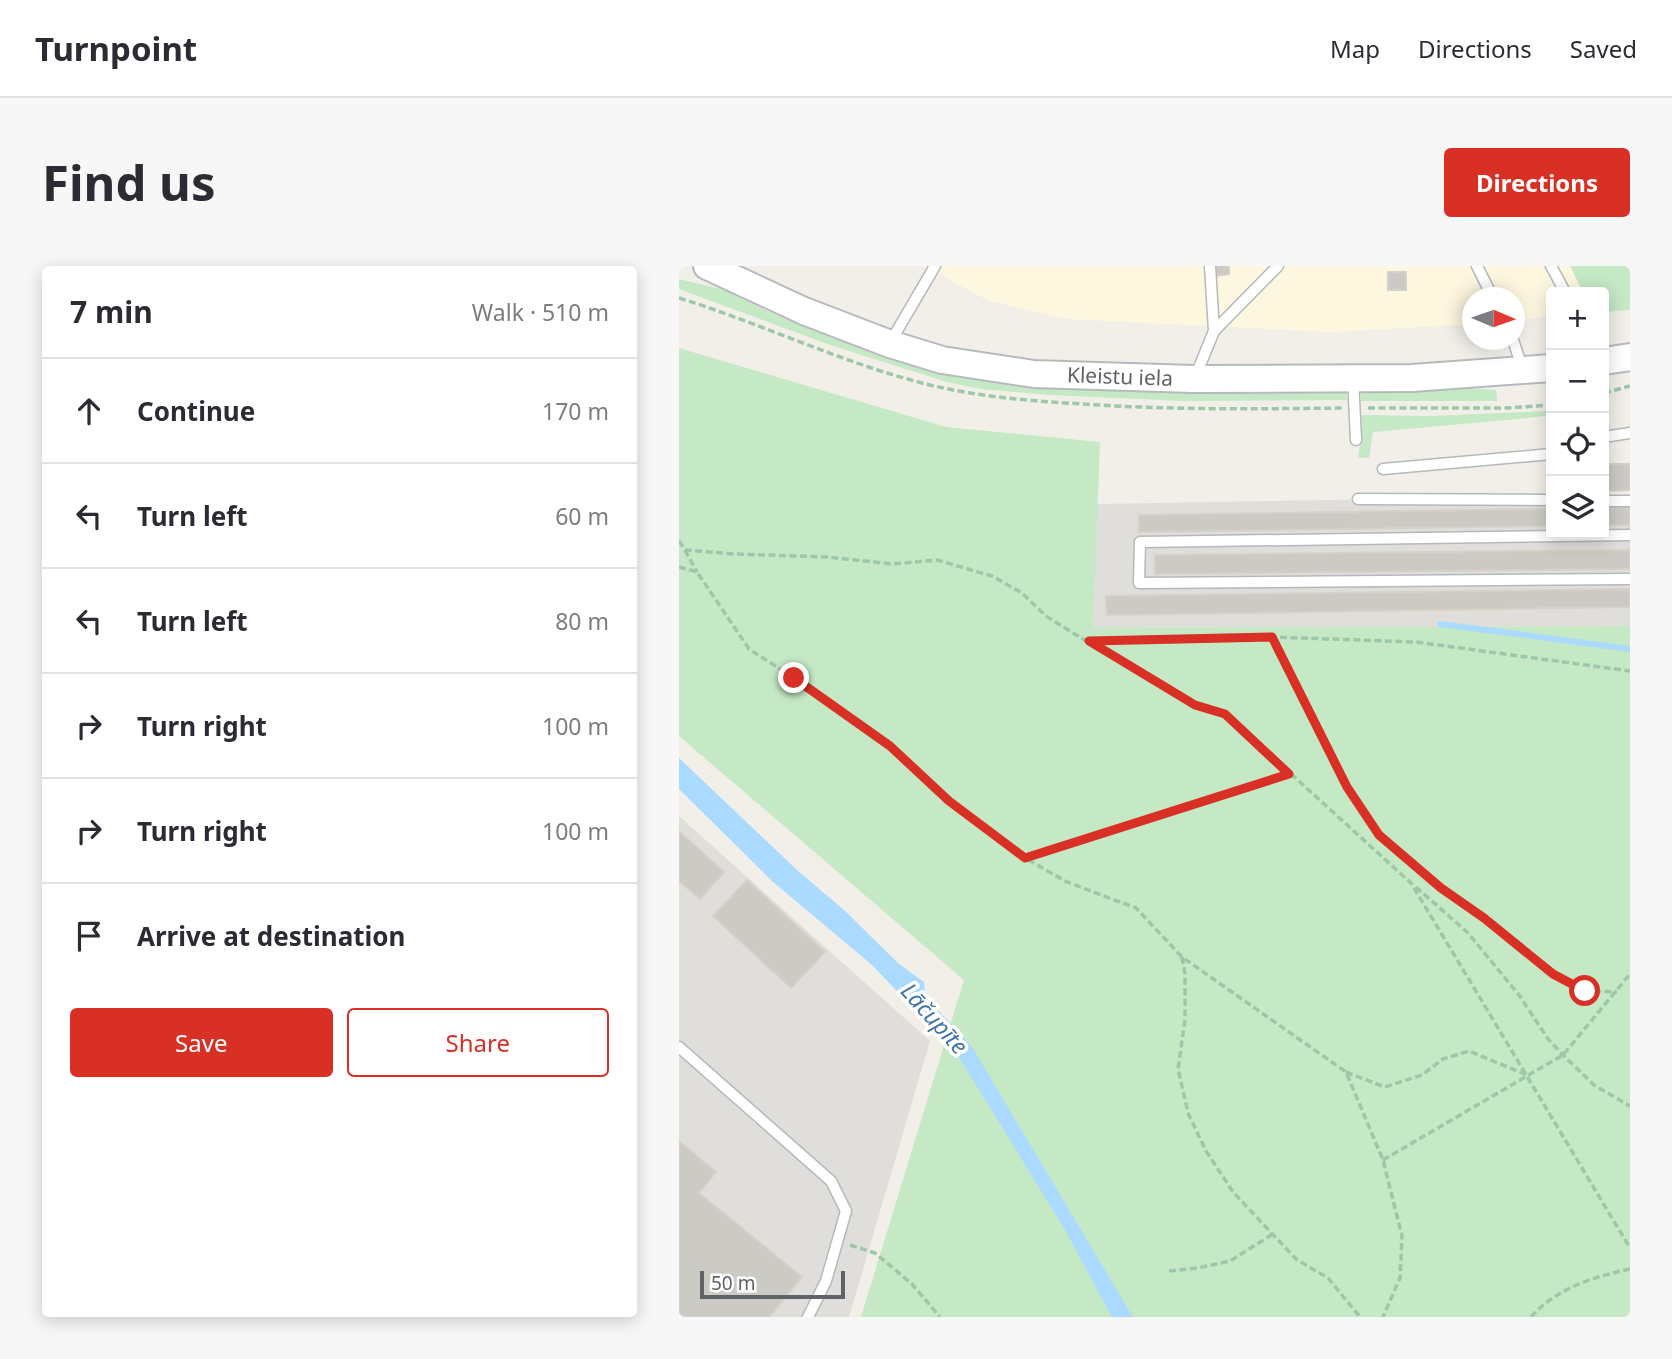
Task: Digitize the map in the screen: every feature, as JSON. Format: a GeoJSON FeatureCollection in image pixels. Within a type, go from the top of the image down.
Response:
{"type":"FeatureCollection","features":[{"type":"Feature","properties":{"kind":"main road","name":"Kleistu iela"},"geometry":{"type":"LineString","coordinates":[[707,266],[804,311],[890,344],[942,360],[1034,373],[1194,379],[1412,378],[1522,383],[1546,371]]}},
{"type":"Feature","properties":{"kind":"main road"},"geometry":{"type":"LineString","coordinates":[[1609,360],[1630,357]]}},
{"type":"Feature","properties":{"kind":"lane"},"geometry":{"type":"LineString","coordinates":[[890,344],[935,266]]}},
{"type":"Feature","properties":{"kind":"lane"},"geometry":{"type":"LineString","coordinates":[[1210,266],[1214,331]]}},
{"type":"Feature","properties":{"kind":"lane"},"geometry":{"type":"LineString","coordinates":[[1194,379],[1214,331],[1278,266]]}},
{"type":"Feature","properties":{"kind":"lane"},"geometry":{"type":"LineString","coordinates":[[1477,266],[1488,287]]}},
{"type":"Feature","properties":{"kind":"lane"},"geometry":{"type":"LineString","coordinates":[[1551,266],[1563,287]]}},
{"type":"Feature","properties":{"kind":"lane"},"geometry":{"type":"LineString","coordinates":[[1515,350],[1522,383]]}},
{"type":"Feature","properties":{"kind":"lane"},"geometry":{"type":"LineString","coordinates":[[1353,378],[1356,440]]}},
{"type":"Feature","properties":{"kind":"lane"},"geometry":{"type":"LineString","coordinates":[[1609,436],[1630,433]]}},
{"type":"Feature","properties":{"kind":"lane"},"geometry":{"type":"LineString","coordinates":[[1383,469],[1546,454]]}},
{"type":"Feature","properties":{"kind":"lane"},"geometry":{"type":"LineString","coordinates":[[1358,499],[1546,500]]}},
{"type":"Feature","properties":{"kind":"lane"},"geometry":{"type":"LineString","coordinates":[[1609,501],[1630,501]]}},
{"type":"Feature","properties":{"kind":"lane"},"geometry":{"type":"LineString","coordinates":[[1630,535],[1140,542],[1139,583],[1630,579]]}},
{"type":"Feature","properties":{"kind":"lane"},"geometry":{"type":"LineString","coordinates":[[679,1047],[831,1181],[846,1211],[826,1281],[808,1317]]}},
{"type":"Feature","properties":{"kind":"path"},"geometry":{"type":"LineString","coordinates":[[1521,407],[1522,383]]}},
{"type":"Feature","properties":{"kind":"path"},"geometry":{"type":"LineString","coordinates":[[1609,392],[1630,386]]}},
{"type":"Feature","properties":{"kind":"path"},"geometry":{"type":"LineString","coordinates":[[679,541],[750,649],[890,746],[949,801],[1025,858],[1067,882],[1136,908],[1182,957],[1346,1072],[1385,1087],[1422,1075],[1443,1059],[1469,1051],[1527,1075]]}},
{"type":"Feature","properties":{"kind":"path"},"geometry":{"type":"LineString","coordinates":[[685,550],[828,557],[892,564],[937,560],[992,576],[1022,593],[1046,616],[1195,705],[1225,714],[1468,933],[1519,995],[1548,1039],[1594,1085],[1630,1107]]}},
{"type":"Feature","properties":{"kind":"path"},"geometry":{"type":"LineString","coordinates":[[679,567],[697,572]]}},
{"type":"Feature","properties":{"kind":"path"},"geometry":{"type":"LineString","coordinates":[[1089,641],[1272,637],[1416,642],[1630,671]]}},
{"type":"Feature","properties":{"kind":"path"},"geometry":{"type":"LineString","coordinates":[[1272,637],[1347,787],[1379,835],[1441,888],[1484,918],[1553,974],[1585,991],[1617,992]]}},
{"type":"Feature","properties":{"kind":"path"},"geometry":{"type":"LineString","coordinates":[[1025,858],[1289,774]]}},
{"type":"Feature","properties":{"kind":"path"},"geometry":{"type":"LineString","coordinates":[[1411,883],[1630,1248]]}},
{"type":"Feature","properties":{"kind":"path"},"geometry":{"type":"LineString","coordinates":[[1182,957],[1185,974],[1185,1020],[1178,1069],[1188,1113],[1206,1152],[1233,1192],[1296,1259],[1328,1278],[1360,1317]]}},
{"type":"Feature","properties":{"kind":"path"},"geometry":{"type":"LineString","coordinates":[[1383,1160],[1563,1055],[1630,974]]}},
{"type":"Feature","properties":{"kind":"path"},"geometry":{"type":"LineString","coordinates":[[1346,1072],[1383,1160],[1402,1236],[1400,1278],[1384,1317]]}},
{"type":"Feature","properties":{"kind":"path"},"geometry":{"type":"LineString","coordinates":[[1169,1271],[1230,1261],[1273,1234]]}},
{"type":"Feature","properties":{"kind":"path"},"geometry":{"type":"LineString","coordinates":[[838,1241],[875,1253],[912,1284],[940,1317]]}},
{"type":"Feature","properties":{"kind":"path"},"geometry":{"type":"LineString","coordinates":[[1531,1317],[1545,1302],[1589,1278],[1630,1269]]}},
{"type":"Feature","properties":{"kind":"shaded area"},"geometry":{"type":"Polygon","coordinates":[[[925,266],[1570,266],[1580,287],[1546,287],[1546,317],[1525,320],[1525,287],[1462,287],[1462,325],[1331,332],[1067,319],[989,301],[925,266]]]}},
{"type":"Feature","properties":{"kind":"shaded area"},"geometry":{"type":"Polygon","coordinates":[[[1609,495],[1630,495],[1630,626],[1093,628],[1097,504],[1546,496],[1546,539],[1609,539],[1609,495]]]}},
{"type":"Feature","properties":{"kind":"shaded area"},"geometry":{"type":"Polygon","coordinates":[[[679,816],[930,1041],[849,1317],[679,1317],[679,816]]]}},
{"type":"Feature","properties":{"kind":"green space"},"geometry":{"type":"Polygon","coordinates":[[[1570,266],[1630,266],[1630,310],[1609,312],[1609,287],[1580,287],[1570,266]]]}},
{"type":"Feature","properties":{"kind":"green space"},"geometry":{"type":"Polygon","coordinates":[[[679,279],[724,290],[830,337],[915,363],[1051,384],[1346,393],[1347,400],[1183,401],[981,389],[947,382],[830,345],[679,289],[679,279]]]}},
{"type":"Feature","properties":{"kind":"green space"},"geometry":{"type":"Polygon","coordinates":[[[679,348],[946,427],[1100,442],[1093,628],[1630,626],[1630,1317],[861,1317],[964,980],[679,736],[679,348]]]}},
{"type":"Feature","properties":{"kind":"green space"},"geometry":{"type":"Polygon","coordinates":[[[1442,386],[1496,390],[1497,401],[1361,401],[1361,392],[1442,386]]]}},
{"type":"Feature","properties":{"kind":"green space"},"geometry":{"type":"Polygon","coordinates":[[[1546,411],[1546,416],[1528,418],[1373,432],[1369,458],[1358,457],[1362,415],[1430,416],[1546,411]]]}},
{"type":"Feature","properties":{"kind":"water","name":"Lāčupīte"},"geometry":{"type":"Polygon","coordinates":[[[679,758],[899,964],[924,982],[925,996],[972,1047],[1133,1317],[1112,1317],[1064,1228],[957,1054],[872,965],[772,881],[679,789],[679,758]]]}},
{"type":"Feature","properties":{"kind":"building"},"geometry":{"type":"Polygon","coordinates":[[[1213,266],[1229,266],[1229,274],[1214,276],[1213,266]]]}},
{"type":"Feature","properties":{"kind":"building"},"geometry":{"type":"Polygon","coordinates":[[[1388,272],[1406,272],[1406,290],[1388,290],[1388,272]]]}},
{"type":"Feature","properties":{"kind":"building"},"geometry":{"type":"Polygon","coordinates":[[[1609,464],[1630,464],[1630,490],[1609,491],[1609,464]]]}},
{"type":"Feature","properties":{"kind":"building"},"geometry":{"type":"Polygon","coordinates":[[[1630,507],[1630,525],[1609,525],[1609,508],[1630,507]]]}},
{"type":"Feature","properties":{"kind":"building"},"geometry":{"type":"Polygon","coordinates":[[[1546,509],[1546,526],[1139,532],[1139,515],[1546,509]]]}},
{"type":"Feature","properties":{"kind":"building"},"geometry":{"type":"Polygon","coordinates":[[[1630,550],[1630,569],[1155,574],[1155,555],[1630,550]]]}},
{"type":"Feature","properties":{"kind":"building"},"geometry":{"type":"Polygon","coordinates":[[[1630,589],[1630,607],[1107,615],[1106,596],[1630,589]]]}},
{"type":"Feature","properties":{"kind":"building"},"geometry":{"type":"Polygon","coordinates":[[[679,831],[724,872],[700,899],[679,881],[679,831]]]}},
{"type":"Feature","properties":{"kind":"building"},"geometry":{"type":"Polygon","coordinates":[[[747,880],[825,952],[791,988],[713,916],[747,880]]]}},
{"type":"Feature","properties":{"kind":"building"},"geometry":{"type":"Polygon","coordinates":[[[679,1141],[716,1172],[699,1193],[802,1277],[769,1317],[679,1317],[679,1141]]]}},
{"type":"Feature","properties":{"kind":"waterway"},"geometry":{"type":"LineString","coordinates":[[1440,624],[1630,649]]}},
{"type":"Feature","properties":{"kind":"route"},"geometry":{"type":"LineString","coordinates":[[794,678],[890,746],[949,801],[1025,858],[1289,774],[1225,714],[1195,705],[1089,641],[1272,637],[1347,787],[1379,835],[1441,888],[1484,918],[1553,974],[1585,991]]}}]}
